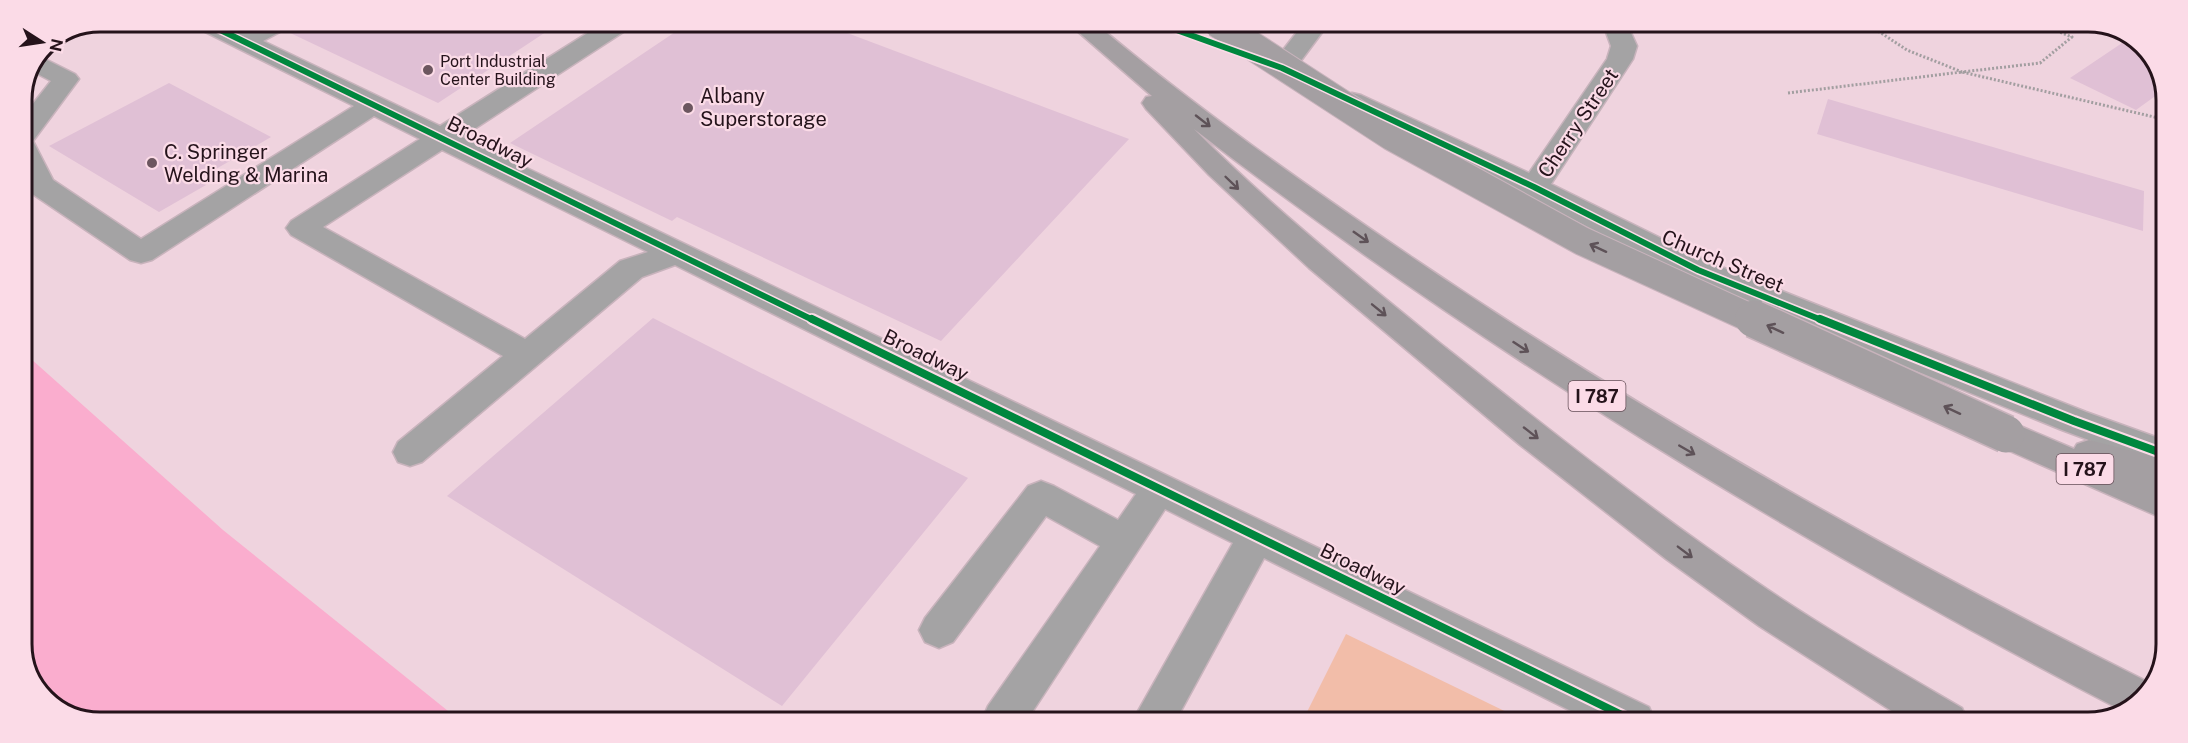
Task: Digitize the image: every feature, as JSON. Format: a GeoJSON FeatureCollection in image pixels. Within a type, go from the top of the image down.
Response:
{"type":"FeatureCollection","features":[{"type":"Feature","properties":{"kind":"highway"},"geometry":{"type":"LineString","coordinates":[[1090,32],[1197,149],[1247,197],[1304,248],[1503,411],[1717,576],[1831,651],[1931,712]]}},
{"type":"Feature","properties":{"kind":"highway","name":"I 787"},"geometry":{"type":"LineString","coordinates":[[1091,32],[1225,138],[1333,218],[1504,336],[1622,412],[1894,569],[2057,658],[2133,695]]}},
{"type":"Feature","properties":{"kind":"highway","name":"I 787"},"geometry":{"type":"LineString","coordinates":[[1231,32],[1391,136],[1582,241],[2156,500]]}},
{"type":"Feature","properties":{"kind":"highway"},"geometry":{"type":"LineString","coordinates":[[2006,434],[2156,471]]}},
{"type":"Feature","properties":{"kind":"street","name":"Broadway"},"geometry":{"type":"LineString","coordinates":[[225,32],[1616,712]]}},
{"type":"Feature","properties":{"kind":"street"},"geometry":{"type":"LineString","coordinates":[[244,41],[261,32]]}},
{"type":"Feature","properties":{"kind":"street"},"geometry":{"type":"LineString","coordinates":[[528,355],[301,228],[606,32]]}},
{"type":"Feature","properties":{"kind":"street","name":"Church Street"},"geometry":{"type":"LineString","coordinates":[[1310,32],[1282,68],[1534,187],[1603,224],[1698,270],[2074,421],[2156,451]]}},
{"type":"Feature","properties":{"kind":"street","name":"Cherry Street"},"geometry":{"type":"LineString","coordinates":[[1534,187],[1620,59],[1624,46],[1618,32]]}},
{"type":"Feature","properties":{"kind":"street"},"geometry":{"type":"LineString","coordinates":[[32,124],[66,79],[52,72]]}},
{"type":"Feature","properties":{"kind":"street"},"geometry":{"type":"LineString","coordinates":[[32,167],[41,186],[141,254],[375,104]]}},
{"type":"Feature","properties":{"kind":"street"},"geometry":{"type":"LineString","coordinates":[[410,452],[631,269],[679,254]]}},
{"type":"Feature","properties":{"kind":"street"},"geometry":{"type":"LineString","coordinates":[[1008,712],[1160,488]]}},
{"type":"Feature","properties":{"kind":"street"},"geometry":{"type":"LineString","coordinates":[[939,630],[1041,496],[1124,541]]}},
{"type":"Feature","properties":{"kind":"street"},"geometry":{"type":"LineString","coordinates":[[1158,712],[1257,536]]}},
{"type":"Feature","properties":{"kind":"path"},"geometry":{"type":"LineString","coordinates":[[1880,32],[1907,50],[1962,72],[2156,117]]}},
{"type":"Feature","properties":{"kind":"path"},"geometry":{"type":"LineString","coordinates":[[1788,93],[2040,63],[2072,37],[2060,32]]}},
{"type":"Feature","properties":{"kind":"shaded area"},"geometry":{"type":"Polygon","coordinates":[[[32,360],[223,530],[449,712],[100,712],[78,708],[51,692],[35,665],[32,648],[32,360]]]}},
{"type":"Feature","properties":{"kind":"shaded area"},"geometry":{"type":"Polygon","coordinates":[[[1346,634],[1506,712],[1307,712],[1346,634]]]}},
{"type":"Feature","properties":{"kind":"building","name":"Port Industrial Center Building"},"geometry":{"type":"Polygon","coordinates":[[[288,32],[546,32],[438,103],[288,32]]]}},
{"type":"Feature","properties":{"kind":"building"},"geometry":{"type":"Polygon","coordinates":[[[675,32],[845,32],[1129,139],[941,341],[677,217],[672,221],[510,143],[675,32]]]}},
{"type":"Feature","properties":{"kind":"building"},"geometry":{"type":"Polygon","coordinates":[[[2124,42],[2137,51],[2147,66],[2155,86],[2156,96],[2136,110],[2070,78],[2124,42]]]}},
{"type":"Feature","properties":{"kind":"building","name":"C. Springer Welding & Marina"},"geometry":{"type":"Polygon","coordinates":[[[169,83],[271,137],[197,180],[206,185],[159,212],[49,146],[169,83]]]}},
{"type":"Feature","properties":{"kind":"building"},"geometry":{"type":"Polygon","coordinates":[[[1828,99],[2144,191],[2143,231],[1817,134],[1828,99]]]}},
{"type":"Feature","properties":{"kind":"building"},"geometry":{"type":"Polygon","coordinates":[[[653,318],[968,478],[782,706],[447,496],[653,318]]]}},
{"type":"Feature","properties":{"kind":"cycle path"},"geometry":{"type":"LineString","coordinates":[[225,32],[1616,712]]}},
{"type":"Feature","properties":{"kind":"cycle path"},"geometry":{"type":"LineString","coordinates":[[1182,32],[1282,68],[1534,187],[1698,270],[2074,421],[2156,451]]}},
{"type":"Feature","properties":{"kind":"place","name":"Port Industrial Center Building"},"geometry":{"type":"Point","coordinates":[428,70]}},
{"type":"Feature","properties":{"kind":"place","name":"Albany Superstorage"},"geometry":{"type":"Point","coordinates":[688,108]}},
{"type":"Feature","properties":{"kind":"place","name":"C. Springer Welding & Marina"},"geometry":{"type":"Point","coordinates":[152,163]}}]}
